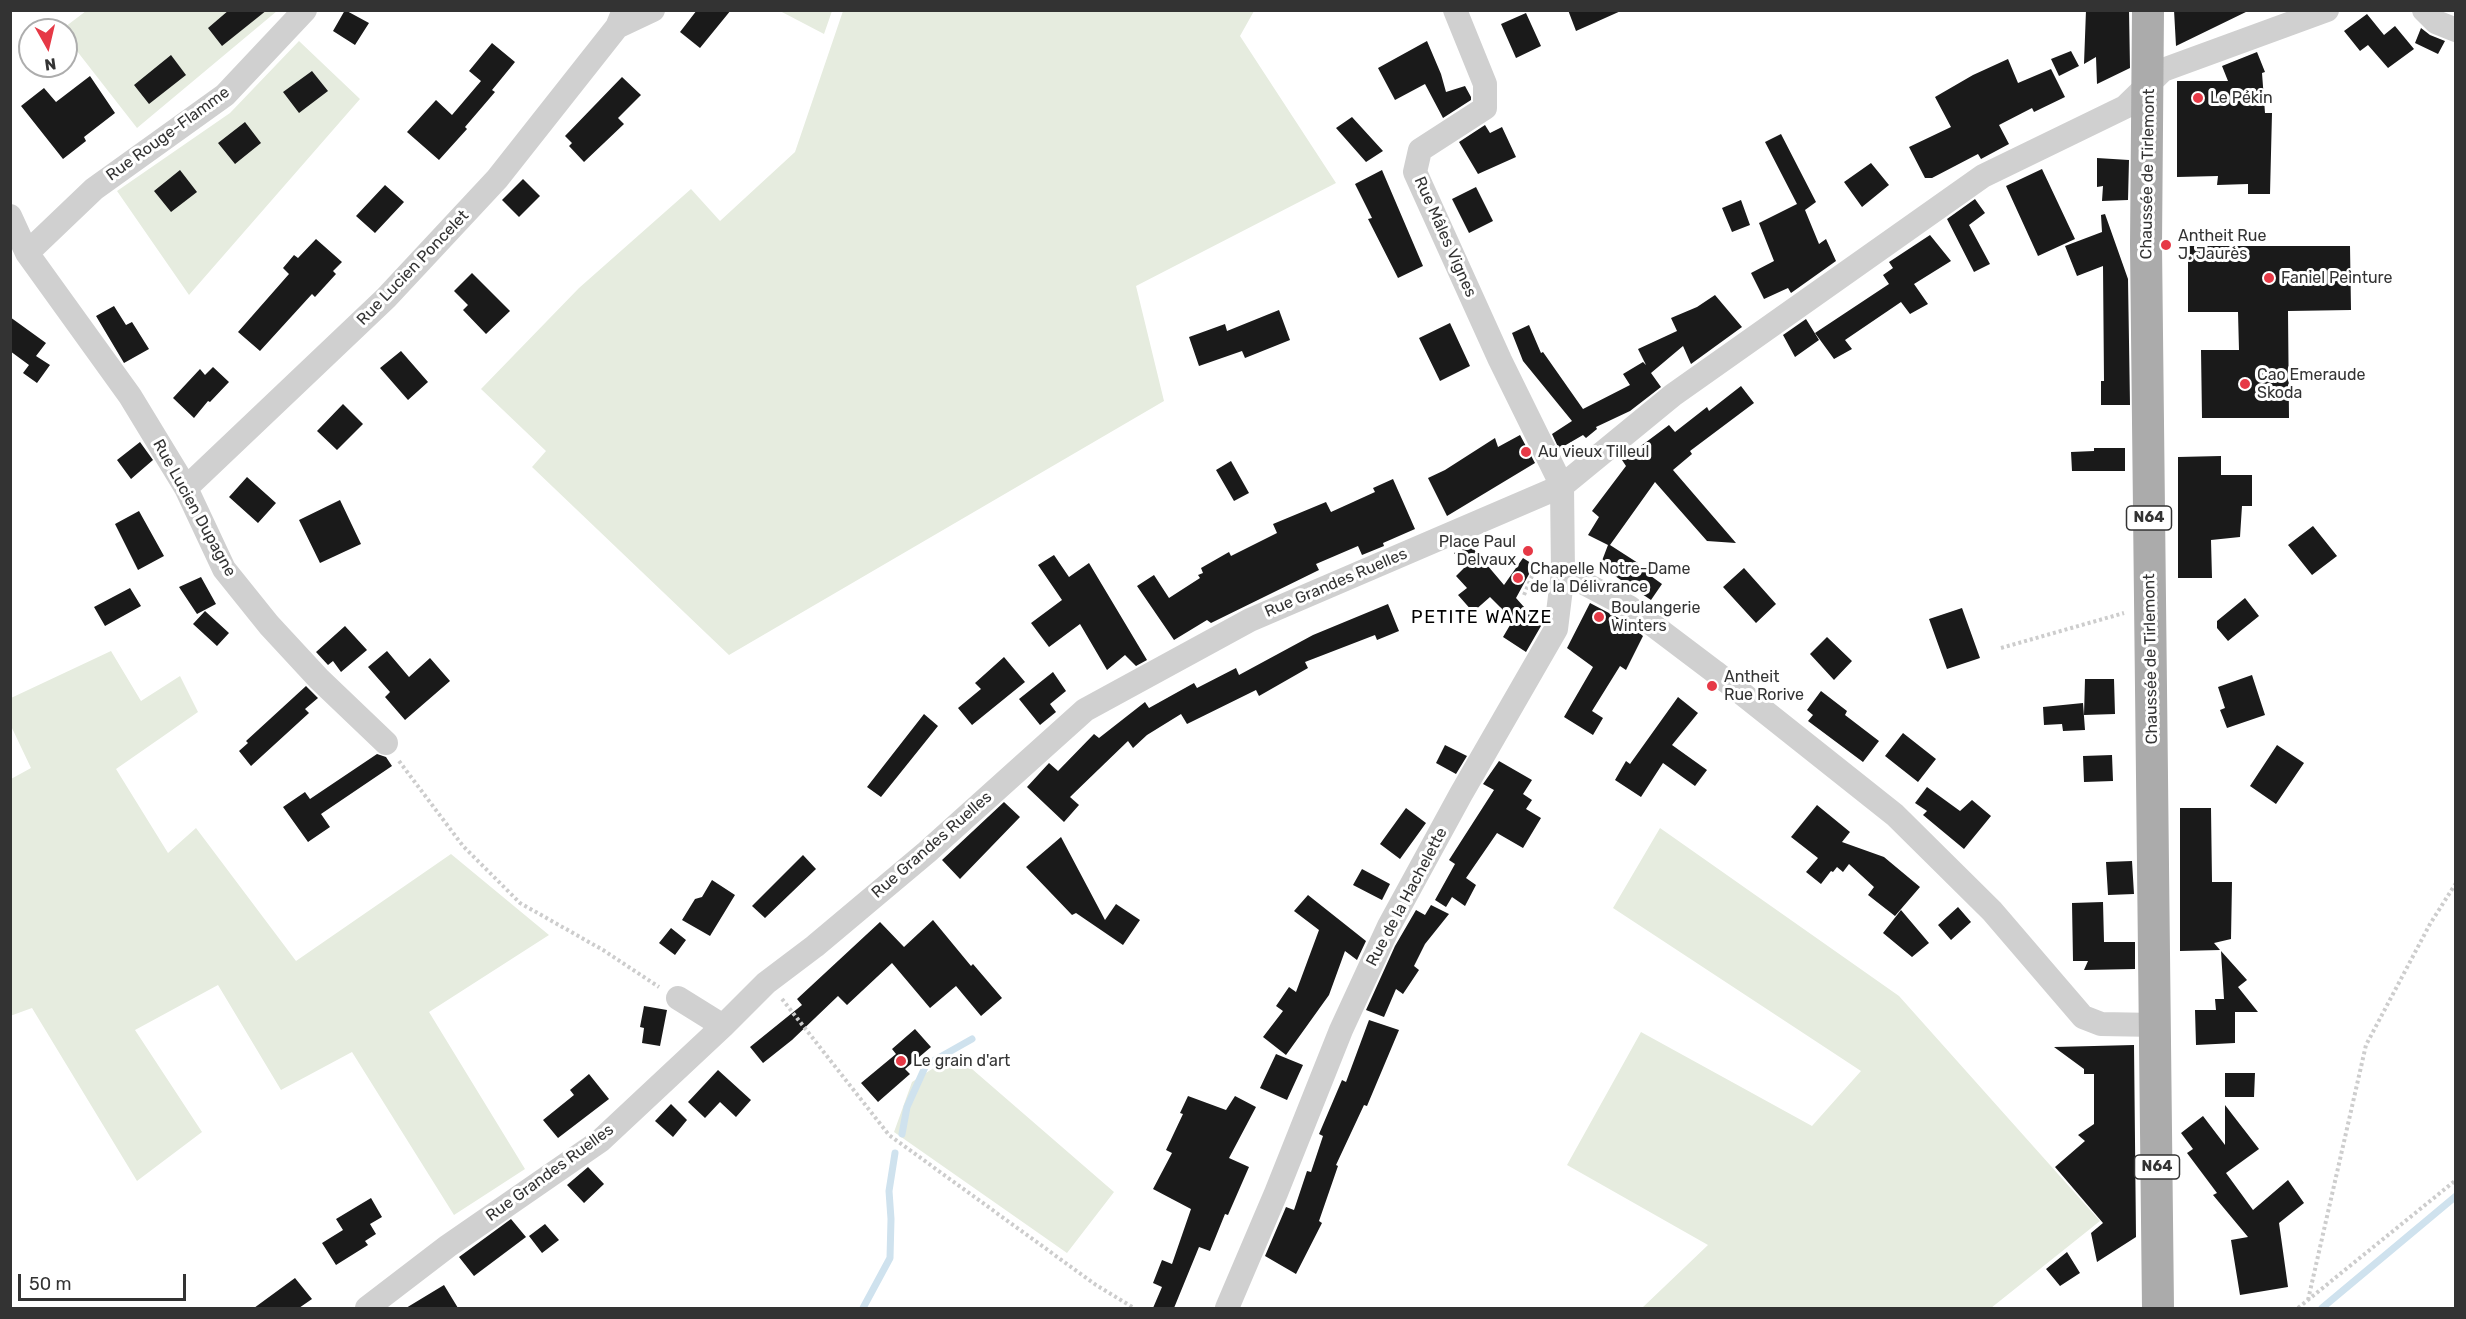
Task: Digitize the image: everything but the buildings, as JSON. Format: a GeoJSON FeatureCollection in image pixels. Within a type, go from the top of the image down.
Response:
{"type":"FeatureCollection","features":[{"type":"Feature","properties":{"kind":"main road","name":"Chaussée de Tirlemont"},"geometry":{"type":"LineString","coordinates":[[2148,10],[2146,246],[2158,1308]]}},
{"type":"Feature","properties":{"kind":"street","name":"Rue Rouge-Flamme"},"geometry":{"type":"LineString","coordinates":[[19,253],[94,189],[225,95],[305,10]]}},
{"type":"Feature","properties":{"kind":"street","name":"Rue Lucien Poncelet"},"geometry":{"type":"LineString","coordinates":[[186,488],[386,298],[497,180],[621,19],[653,10]]}},
{"type":"Feature","properties":{"kind":"street","name":"Rue Mâles Vignes"},"geometry":{"type":"LineString","coordinates":[[1455,10],[1485,84],[1485,108],[1420,150],[1415,172],[1500,360],[1562,486]]}},
{"type":"Feature","properties":{"kind":"street","name":"Rue Grandes Ruelles"},"geometry":{"type":"LineString","coordinates":[[367,1308],[448,1246],[600,1141],[723,1026],[766,982],[815,946],[927,852],[1085,710],[1250,620],[1562,486],[1673,395],[1983,176],[2125,107],[2163,70],[2327,10]]}},
{"type":"Feature","properties":{"kind":"street"},"geometry":{"type":"LineString","coordinates":[[2424,10],[2436,22],[2456,30]]}},
{"type":"Feature","properties":{"kind":"street","name":"Rue Lucien Dupagne"},"geometry":{"type":"LineString","coordinates":[[10,216],[19,253],[130,396],[186,488],[224,569],[269,625],[319,679],[386,744]]}},
{"type":"Feature","properties":{"kind":"street","name":"Rue de la Hachelette"},"geometry":{"type":"LineString","coordinates":[[1227,1308],[1341,1030],[1389,926],[1461,794],[1556,629],[1554,566],[1562,486]]}},
{"type":"Feature","properties":{"kind":"street"},"geometry":{"type":"LineString","coordinates":[[1554,566],[1629,607],[1895,815],[1992,910],[2083,1017],[2101,1024],[2156,1025]]}},
{"type":"Feature","properties":{"kind":"street"},"geometry":{"type":"LineString","coordinates":[[678,998],[723,1026]]}},
{"type":"Feature","properties":{"kind":"path"},"geometry":{"type":"LineString","coordinates":[[1524,595],[1533,571],[1554,566]]}},
{"type":"Feature","properties":{"kind":"path"},"geometry":{"type":"LineString","coordinates":[[2001,648],[2151,606]]}},
{"type":"Feature","properties":{"kind":"path"},"geometry":{"type":"LineString","coordinates":[[386,744],[463,846],[520,903],[603,950],[678,998]]}},
{"type":"Feature","properties":{"kind":"path"},"geometry":{"type":"LineString","coordinates":[[2308,1300],[2366,1045],[2430,924],[2456,884]]}},
{"type":"Feature","properties":{"kind":"path"},"geometry":{"type":"LineString","coordinates":[[766,982],[780,996],[889,1135],[1096,1285],[1134,1308]]}},
{"type":"Feature","properties":{"kind":"path"},"geometry":{"type":"LineString","coordinates":[[2298,1308],[2456,1180]]}},
{"type":"Feature","properties":{"kind":"shaded area"},"geometry":{"type":"Polygon","coordinates":[[[86,11],[277,11],[137,128],[78,52],[77,18],[86,11]]]}},
{"type":"Feature","properties":{"kind":"shaded area"},"geometry":{"type":"Polygon","coordinates":[[[780,11],[832,11],[824,34],[780,11]]]}},
{"type":"Feature","properties":{"kind":"shaded area"},"geometry":{"type":"Polygon","coordinates":[[[843,11],[1254,11],[1240,36],[1336,183],[1136,286],[1164,401],[729,655],[532,467],[546,451],[481,389],[579,288],[691,189],[720,221],[795,152],[843,11]]]}},
{"type":"Feature","properties":{"kind":"shaded area"},"geometry":{"type":"Polygon","coordinates":[[[299,41],[360,99],[189,295],[117,191],[230,113],[299,41]]]}},
{"type":"Feature","properties":{"kind":"shaded area"},"geometry":{"type":"Polygon","coordinates":[[[111,651],[141,701],[180,676],[198,712],[116,769],[168,853],[196,828],[296,961],[451,854],[549,935],[429,1012],[525,1169],[454,1215],[352,1052],[281,1090],[218,985],[135,1030],[202,1132],[137,1181],[32,1008],[10,1016],[11,779],[31,768],[11,726],[11,698],[111,651]]]}},
{"type":"Feature","properties":{"kind":"shaded area"},"geometry":{"type":"Polygon","coordinates":[[[1660,828],[1899,996],[2100,1221],[1991,1308],[1642,1308],[1708,1245],[1567,1165],[1641,1032],[1812,1126],[1861,1071],[1613,908],[1660,828]]]}},
{"type":"Feature","properties":{"kind":"shaded area"},"geometry":{"type":"Polygon","coordinates":[[[957,1056],[1114,1192],[1067,1253],[894,1132],[912,1082],[957,1056]]]}},
{"type":"Feature","properties":{"kind":"waterway"},"geometry":{"type":"LineString","coordinates":[[902,1134],[907,1107],[926,1065],[972,1039]]}},
{"type":"Feature","properties":{"kind":"waterway"},"geometry":{"type":"LineString","coordinates":[[863,1308],[890,1258],[889,1191],[895,1153]]}},
{"type":"Feature","properties":{"kind":"waterway"},"geometry":{"type":"LineString","coordinates":[[2322,1308],[2456,1196]]}},
{"type":"Feature","properties":{"kind":"place","name":"Le Pékin"},"geometry":{"type":"Point","coordinates":[2198,98]}},
{"type":"Feature","properties":{"kind":"place","name":"Antheit Rue J. Jaurès"},"geometry":{"type":"Point","coordinates":[2166,245]}},
{"type":"Feature","properties":{"kind":"place","name":"Faniel Peinture"},"geometry":{"type":"Point","coordinates":[2269,278]}},
{"type":"Feature","properties":{"kind":"place","name":"Cao Emeraude Skoda"},"geometry":{"type":"Point","coordinates":[2245,384]}},
{"type":"Feature","properties":{"kind":"place","name":"Au vieux Tilleul"},"geometry":{"type":"Point","coordinates":[1526,452]}},
{"type":"Feature","properties":{"kind":"place","name":"Place Paul Delvaux"},"geometry":{"type":"Point","coordinates":[1528,551]}},
{"type":"Feature","properties":{"kind":"place","name":"Chapelle Notre-Dame de la Délivrance"},"geometry":{"type":"Point","coordinates":[1518,578]}},
{"type":"Feature","properties":{"kind":"place","name":"Boulangerie Winters"},"geometry":{"type":"Point","coordinates":[1599,617]}},
{"type":"Feature","properties":{"kind":"place","name":"Antheit Rue Rorive"},"geometry":{"type":"Point","coordinates":[1712,686]}},
{"type":"Feature","properties":{"kind":"place","name":"Le grain d'art"},"geometry":{"type":"Point","coordinates":[901,1061]}},
{"type":"Feature","properties":{"kind":"district","name":"PETITE WANZE"},"geometry":{"type":"Point","coordinates":[1482,618]}}]}
